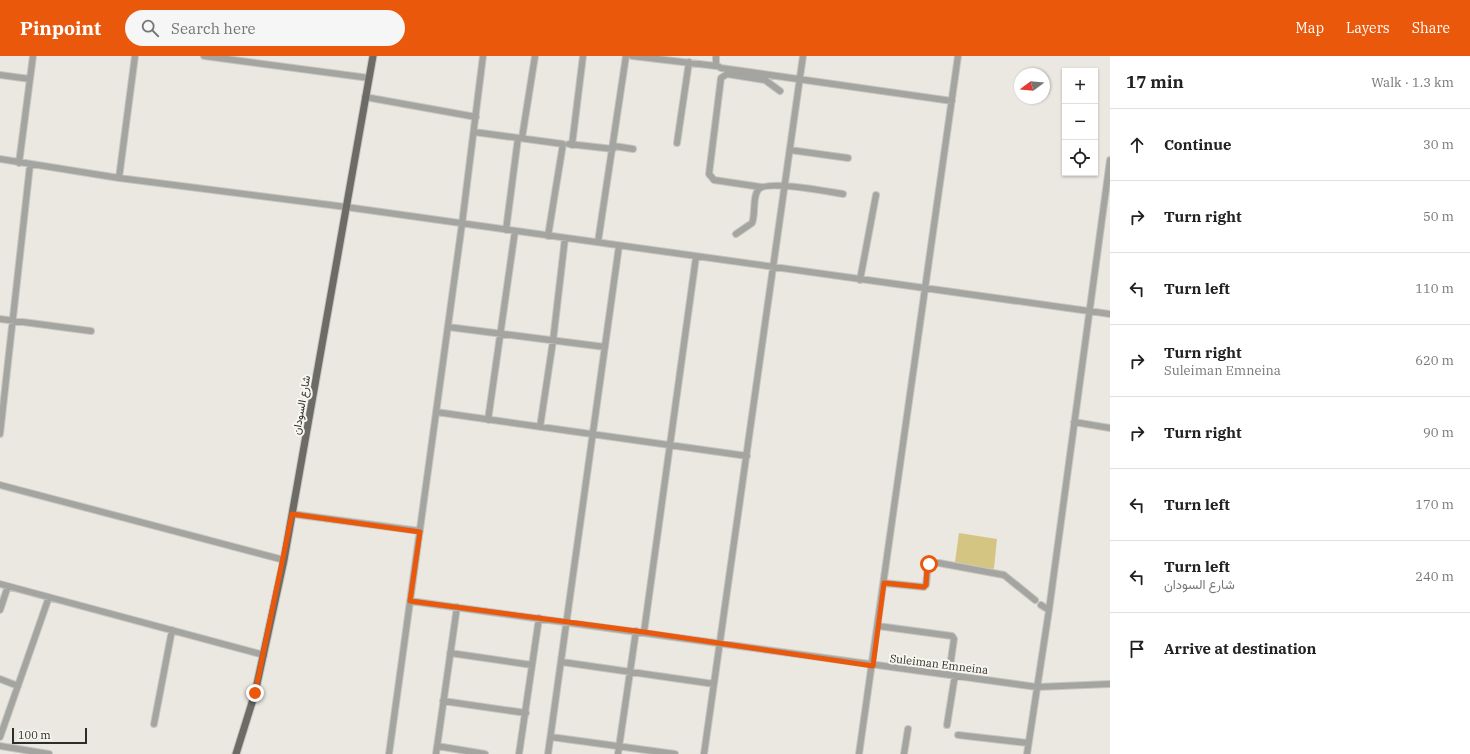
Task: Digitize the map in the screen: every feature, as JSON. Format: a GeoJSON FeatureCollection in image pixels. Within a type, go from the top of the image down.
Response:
{"type":"FeatureCollection","features":[{"type":"Feature","properties":{"kind":"main road","name":"شارع السودان"},"geometry":{"type":"LineString","coordinates":[[236,754],[249,715],[264,655],[284,560],[373,56]]}},
{"type":"Feature","properties":{"kind":"street"},"geometry":{"type":"LineString","coordinates":[[19,163],[34,56]]}},
{"type":"Feature","properties":{"kind":"street"},"geometry":{"type":"LineString","coordinates":[[119,178],[135,56]]}},
{"type":"Feature","properties":{"kind":"street"},"geometry":{"type":"LineString","coordinates":[[204,56],[231,58],[369,78]]}},
{"type":"Feature","properties":{"kind":"street"},"geometry":{"type":"LineString","coordinates":[[389,754],[462,224],[483,56]]}},
{"type":"Feature","properties":{"kind":"street"},"geometry":{"type":"LineString","coordinates":[[506,230],[520,138],[535,56]]}},
{"type":"Feature","properties":{"kind":"street"},"geometry":{"type":"LineString","coordinates":[[572,145],[583,56]]}},
{"type":"Feature","properties":{"kind":"street"},"geometry":{"type":"LineString","coordinates":[[598,242],[626,56]]}},
{"type":"Feature","properties":{"kind":"street"},"geometry":{"type":"LineString","coordinates":[[632,56],[689,62],[800,80],[952,101]]}},
{"type":"Feature","properties":{"kind":"street"},"geometry":{"type":"LineString","coordinates":[[716,56],[716,66]]}},
{"type":"Feature","properties":{"kind":"street"},"geometry":{"type":"LineString","coordinates":[[704,754],[803,56]]}},
{"type":"Feature","properties":{"kind":"street"},"geometry":{"type":"LineString","coordinates":[[859,754],[873,666],[958,56]]}},
{"type":"Feature","properties":{"kind":"street"},"geometry":{"type":"LineString","coordinates":[[677,143],[689,62]]}},
{"type":"Feature","properties":{"kind":"street"},"geometry":{"type":"LineString","coordinates":[[780,91],[766,80],[727,74],[721,78],[709,174],[714,180],[761,187],[766,185],[785,186],[843,194]]}},
{"type":"Feature","properties":{"kind":"street"},"geometry":{"type":"LineString","coordinates":[[0,75],[30,79]]}},
{"type":"Feature","properties":{"kind":"street"},"geometry":{"type":"LineString","coordinates":[[365,97],[476,116]]}},
{"type":"Feature","properties":{"kind":"street"},"geometry":{"type":"LineString","coordinates":[[474,132],[572,145],[633,149]]}},
{"type":"Feature","properties":{"kind":"street"},"geometry":{"type":"LineString","coordinates":[[548,236],[564,144]]}},
{"type":"Feature","properties":{"kind":"street"},"geometry":{"type":"LineString","coordinates":[[790,150],[848,158]]}},
{"type":"Feature","properties":{"kind":"street"},"geometry":{"type":"LineString","coordinates":[[0,159],[119,178],[346,207],[1110,314]]}},
{"type":"Feature","properties":{"kind":"street"},"geometry":{"type":"LineString","coordinates":[[1027,754],[1049,610],[1088,311],[1110,160]]}},
{"type":"Feature","properties":{"kind":"street"},"geometry":{"type":"LineString","coordinates":[[0,434],[30,165]]}},
{"type":"Feature","properties":{"kind":"street"},"geometry":{"type":"LineString","coordinates":[[736,234],[752,223],[757,193],[761,187]]}},
{"type":"Feature","properties":{"kind":"street"},"geometry":{"type":"LineString","coordinates":[[860,280],[876,195]]}},
{"type":"Feature","properties":{"kind":"street"},"geometry":{"type":"LineString","coordinates":[[488,420],[514,231]]}},
{"type":"Feature","properties":{"kind":"street"},"geometry":{"type":"LineString","coordinates":[[540,427],[553,341],[565,238]]}},
{"type":"Feature","properties":{"kind":"street"},"geometry":{"type":"LineString","coordinates":[[548,754],[568,623],[619,246]]}},
{"type":"Feature","properties":{"kind":"street"},"geometry":{"type":"LineString","coordinates":[[644,632],[668,446],[696,257]]}},
{"type":"Feature","properties":{"kind":"street"},"geometry":{"type":"LineString","coordinates":[[0,319],[91,331]]}},
{"type":"Feature","properties":{"kind":"street"},"geometry":{"type":"LineString","coordinates":[[448,327],[605,347]]}},
{"type":"Feature","properties":{"kind":"street"},"geometry":{"type":"LineString","coordinates":[[436,412],[747,456]]}},
{"type":"Feature","properties":{"kind":"street"},"geometry":{"type":"LineString","coordinates":[[1074,422],[1110,428]]}},
{"type":"Feature","properties":{"kind":"street"},"geometry":{"type":"LineString","coordinates":[[0,485],[284,560]]}},
{"type":"Feature","properties":{"kind":"street"},"geometry":{"type":"LineString","coordinates":[[292,514],[420,532]]}},
{"type":"Feature","properties":{"kind":"street"},"geometry":{"type":"LineString","coordinates":[[884,583],[924,587],[926,585],[928,565],[931,563],[940,563],[1004,575],[1035,600]]}},
{"type":"Feature","properties":{"kind":"street"},"geometry":{"type":"LineString","coordinates":[[0,584],[264,655]]}},
{"type":"Feature","properties":{"kind":"street"},"geometry":{"type":"LineString","coordinates":[[0,610],[8,586]]}},
{"type":"Feature","properties":{"kind":"street"},"geometry":{"type":"LineString","coordinates":[[0,737],[49,597]]}},
{"type":"Feature","properties":{"kind":"street","name":"Suleiman Emneina"},"geometry":{"type":"LineString","coordinates":[[410,601],[644,632],[873,666],[952,674],[1037,687],[1110,684]]}},
{"type":"Feature","properties":{"kind":"street"},"geometry":{"type":"LineString","coordinates":[[1041,604],[1049,610]]}},
{"type":"Feature","properties":{"kind":"street"},"geometry":{"type":"LineString","coordinates":[[436,754],[457,608]]}},
{"type":"Feature","properties":{"kind":"street"},"geometry":{"type":"LineString","coordinates":[[519,754],[539,618]]}},
{"type":"Feature","properties":{"kind":"street"},"geometry":{"type":"LineString","coordinates":[[878,626],[952,636],[954,639],[947,726]]}},
{"type":"Feature","properties":{"kind":"street"},"geometry":{"type":"LineString","coordinates":[[154,724],[172,630]]}},
{"type":"Feature","properties":{"kind":"street"},"geometry":{"type":"LineString","coordinates":[[618,754],[636,631]]}},
{"type":"Feature","properties":{"kind":"street"},"geometry":{"type":"LineString","coordinates":[[450,653],[532,665]]}},
{"type":"Feature","properties":{"kind":"street"},"geometry":{"type":"LineString","coordinates":[[562,662],[714,684]]}},
{"type":"Feature","properties":{"kind":"street"},"geometry":{"type":"LineString","coordinates":[[0,679],[18,686]]}},
{"type":"Feature","properties":{"kind":"street"},"geometry":{"type":"LineString","coordinates":[[443,701],[526,713]]}},
{"type":"Feature","properties":{"kind":"street"},"geometry":{"type":"LineString","coordinates":[[904,754],[908,729]]}},
{"type":"Feature","properties":{"kind":"street"},"geometry":{"type":"LineString","coordinates":[[958,735],[1028,743]]}},
{"type":"Feature","properties":{"kind":"street"},"geometry":{"type":"LineString","coordinates":[[551,737],[675,754]]}},
{"type":"Feature","properties":{"kind":"street"},"geometry":{"type":"LineString","coordinates":[[0,746],[49,754]]}},
{"type":"Feature","properties":{"kind":"street"},"geometry":{"type":"LineString","coordinates":[[437,746],[485,754]]}},
{"type":"Feature","properties":{"kind":"shaded area"},"geometry":{"type":"Polygon","coordinates":[[[959,533],[997,539],[994,568],[992,570],[955,562],[959,533]]]}},
{"type":"Feature","properties":{"kind":"route"},"geometry":{"type":"LineString","coordinates":[[255,693],[284,560],[292,514],[420,532],[410,601],[644,632],[873,666],[884,583],[924,587],[926,585],[927,567],[929,564]]}}]}
